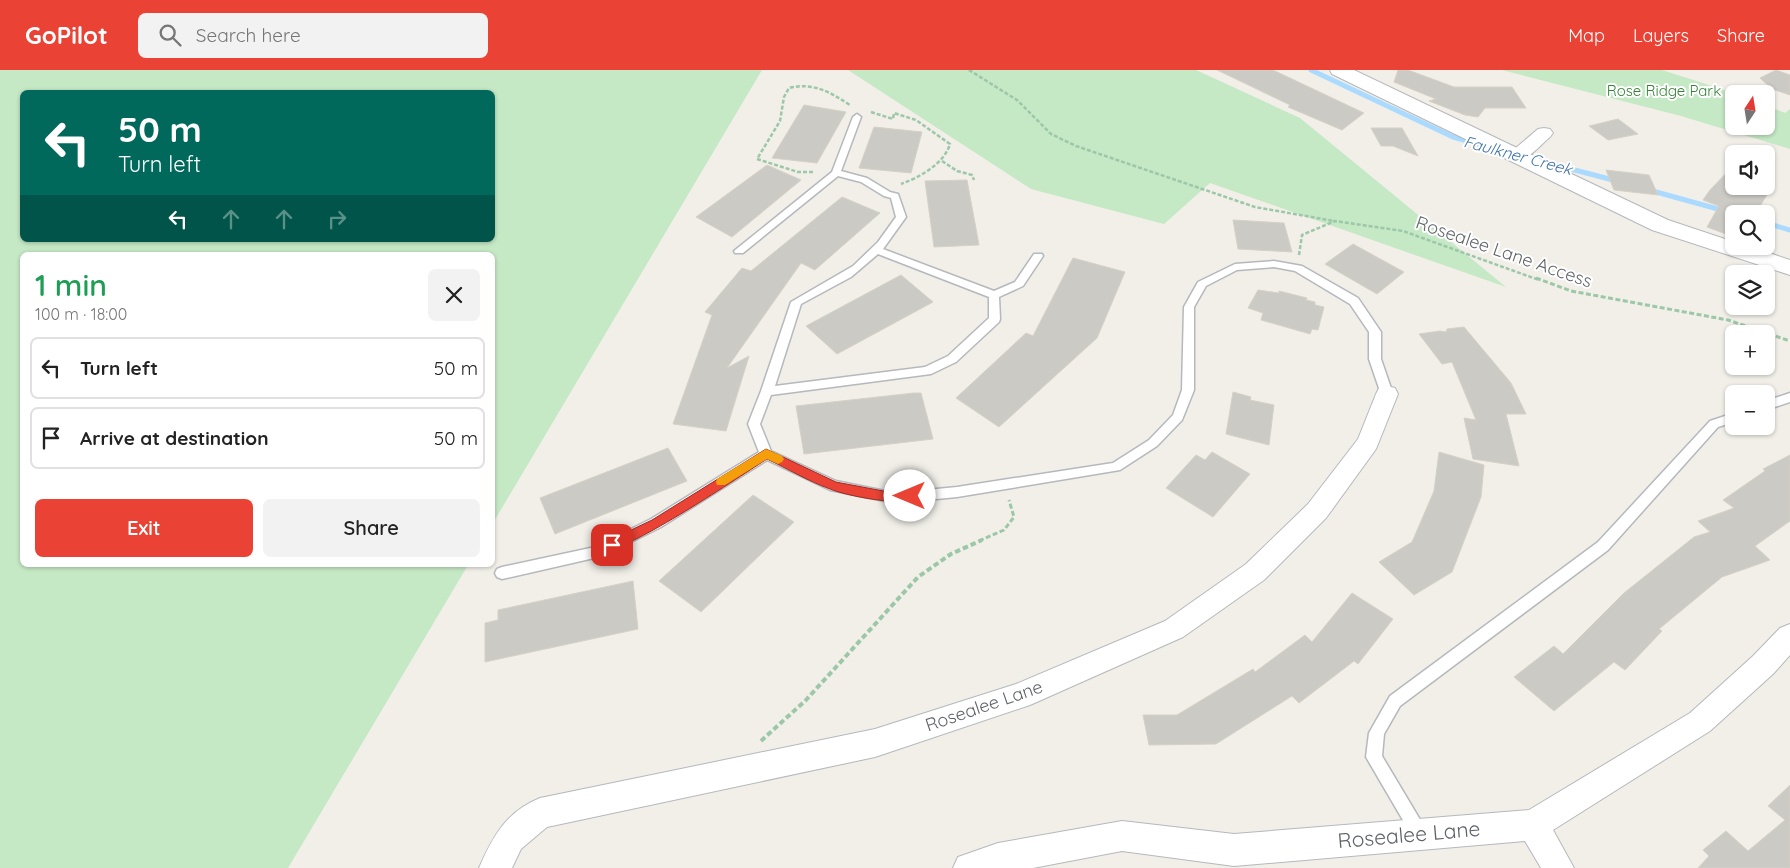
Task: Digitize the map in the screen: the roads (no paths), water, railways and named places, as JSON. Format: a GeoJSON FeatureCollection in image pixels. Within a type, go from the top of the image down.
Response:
{"type":"FeatureCollection","features":[{"type":"Feature","properties":{"kind":"street"},"geometry":{"type":"LineString","coordinates":[[1339,70],[1660,225],[1790,268]]}},
{"type":"Feature","properties":{"kind":"street"},"geometry":{"type":"LineString","coordinates":[[1517,156],[1544,133]]}},
{"type":"Feature","properties":{"kind":"street","name":"Rosealee Lane"},"geometry":{"type":"LineString","coordinates":[[495,868],[510,838],[540,813],[875,743],[1020,696],[1174,629],[1255,572],[1317,511],[1368,443],[1387,394]]}},
{"type":"Feature","properties":{"kind":"street","name":"Rosealee Lane"},"geometry":{"type":"LineString","coordinates":[[969,868],[998,859],[1122,836],[1234,850],[1533,825],[1700,722],[1763,665],[1790,636]]}},
{"type":"Feature","properties":{"kind":"street"},"geometry":{"type":"LineString","coordinates":[[1533,825],[1558,868]]}},
{"type":"Feature","properties":{"kind":"lane"},"geometry":{"type":"LineString","coordinates":[[739,251],[836,173],[855,112]]}},
{"type":"Feature","properties":{"kind":"lane"},"geometry":{"type":"LineString","coordinates":[[836,173],[864,180],[887,194],[895,196],[901,217],[890,236],[877,250],[839,280],[796,302],[767,391],[754,424],[766,454],[834,486],[894,498],[1004,485],[1116,467],[1153,443],[1178,417],[1188,390],[1189,307],[1202,284],[1235,267],[1274,264],[1298,268],[1354,301],[1375,332],[1375,359],[1387,394]]}},
{"type":"Feature","properties":{"kind":"lane"},"geometry":{"type":"LineString","coordinates":[[877,250],[994,295],[1019,284],[1038,256]]}},
{"type":"Feature","properties":{"kind":"lane"},"geometry":{"type":"LineString","coordinates":[[767,391],[927,371],[952,360],[995,319],[994,295]]}},
{"type":"Feature","properties":{"kind":"lane"},"geometry":{"type":"LineString","coordinates":[[1775,403],[1790,397]]}},
{"type":"Feature","properties":{"kind":"lane"},"geometry":{"type":"LineString","coordinates":[[1421,834],[1374,757],[1377,733],[1395,701],[1603,546],[1714,424],[1725,420]]}},
{"type":"Feature","properties":{"kind":"lane"},"geometry":{"type":"LineString","coordinates":[[502,573],[598,552],[656,523],[766,454]]}},
{"type":"Feature","properties":{"kind":"waterway","name":"Faulkner Creek"},"geometry":{"type":"LineString","coordinates":[[1311,70],[1453,137],[1482,145]]}},
{"type":"Feature","properties":{"kind":"waterway","name":"Faulkner Creek"},"geometry":{"type":"LineString","coordinates":[[1540,161],[1617,181]]}},
{"type":"Feature","properties":{"kind":"waterway","name":"Faulkner Creek"},"geometry":{"type":"LineString","coordinates":[[1649,190],[1725,211]]}},
{"type":"Feature","properties":{"kind":"waterway","name":"Faulkner Creek"},"geometry":{"type":"LineString","coordinates":[[1775,226],[1790,230]]}},
{"type":"Feature","properties":{"kind":"park label","name":"Rose Ridge Park"},"geometry":{"type":"Point","coordinates":[1664,91]}}]}
